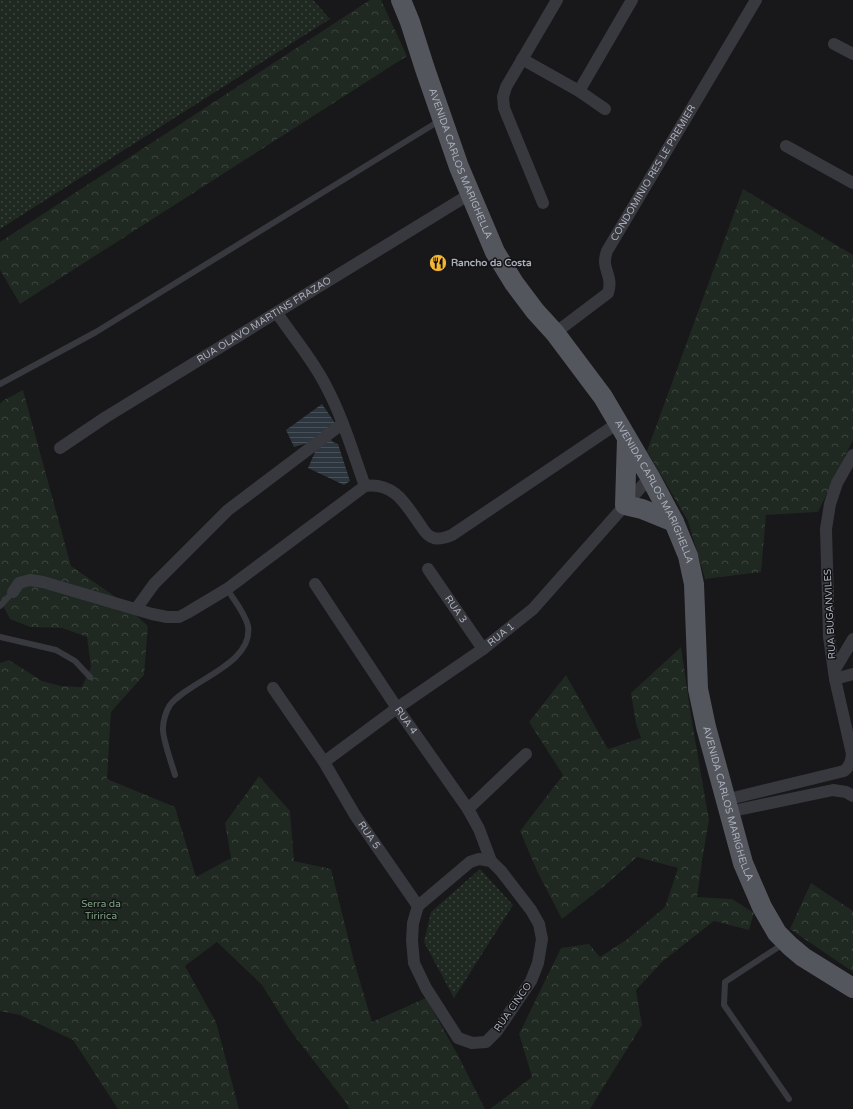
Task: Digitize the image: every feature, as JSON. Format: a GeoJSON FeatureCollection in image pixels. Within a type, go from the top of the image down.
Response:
{"type":"FeatureCollection","features":[{"type":"Feature","properties":{"kind":"main road","name":"AVENIDA CARLOS MARIGHELLA"},"geometry":{"type":"LineString","coordinates":[[401,0],[410,22],[442,119],[470,194],[495,252],[514,283],[535,311],[555,333],[603,397],[650,477],[674,522],[688,556],[694,584],[698,689],[706,727],[743,863],[762,907],[777,933],[786,942],[803,957],[853,988]]}},
{"type":"Feature","properties":{"kind":"main road"},"geometry":{"type":"LineString","coordinates":[[623,431],[625,505],[642,509],[674,522]]}},
{"type":"Feature","properties":{"kind":"street"},"geometry":{"type":"LineString","coordinates":[[543,203],[504,108],[503,97],[506,87],[557,0]]}},
{"type":"Feature","properties":{"kind":"street"},"geometry":{"type":"LineString","coordinates":[[579,91],[632,0]]}},
{"type":"Feature","properties":{"kind":"street","name":"CONDOMINIO RES LE PREMIER"},"geometry":{"type":"LineString","coordinates":[[555,333],[608,293],[610,284],[609,276],[604,266],[604,258],[607,251],[756,0]]}},
{"type":"Feature","properties":{"kind":"street"},"geometry":{"type":"LineString","coordinates":[[834,44],[853,54]]}},
{"type":"Feature","properties":{"kind":"street"},"geometry":{"type":"LineString","coordinates":[[522,59],[579,91],[605,109]]}},
{"type":"Feature","properties":{"kind":"street"},"geometry":{"type":"LineString","coordinates":[[786,146],[853,183]]}},
{"type":"Feature","properties":{"kind":"street","name":"RUA OLAVO MARTINS FRAZAO"},"geometry":{"type":"LineString","coordinates":[[60,448],[106,417],[470,194]]}},
{"type":"Feature","properties":{"kind":"street"},"geometry":{"type":"LineString","coordinates":[[277,313],[315,367],[326,386],[365,486]]}},
{"type":"Feature","properties":{"kind":"street"},"geometry":{"type":"LineString","coordinates":[[136,609],[154,584],[228,510],[342,424]]}},
{"type":"Feature","properties":{"kind":"street"},"geometry":{"type":"LineString","coordinates":[[13,592],[19,583],[30,580],[43,582],[152,614],[167,617],[179,616],[187,613],[227,589],[365,486],[376,485],[387,488],[398,495],[426,534],[435,539],[442,538],[452,535],[623,431]]}},
{"type":"Feature","properties":{"kind":"street","name":"RUA BUGANVILES"},"geometry":{"type":"LineString","coordinates":[[727,806],[844,771],[851,762],[852,754],[834,675],[830,637],[826,529],[830,504],[837,483],[853,456]]}},
{"type":"Feature","properties":{"kind":"street","name":"RUA 1"},"geometry":{"type":"LineString","coordinates":[[324,762],[397,708],[483,649],[533,609],[650,477]]}},
{"type":"Feature","properties":{"kind":"street","name":"RUA 3"},"geometry":{"type":"LineString","coordinates":[[428,569],[483,649]]}},
{"type":"Feature","properties":{"kind":"street","name":"RUA 4"},"geometry":{"type":"LineString","coordinates":[[315,584],[397,708],[468,809],[479,829],[491,861]]}},
{"type":"Feature","properties":{"kind":"street"},"geometry":{"type":"LineString","coordinates":[[834,675],[853,639]]}},
{"type":"Feature","properties":{"kind":"street"},"geometry":{"type":"LineString","coordinates":[[834,675],[853,674]]}},
{"type":"Feature","properties":{"kind":"street","name":"RUA 5"},"geometry":{"type":"LineString","coordinates":[[273,688],[324,762],[355,815],[418,906]]}},
{"type":"Feature","properties":{"kind":"street"},"geometry":{"type":"LineString","coordinates":[[468,809],[526,754]]}},
{"type":"Feature","properties":{"kind":"street"},"geometry":{"type":"LineString","coordinates":[[727,806],[833,790],[846,792],[853,796]]}},
{"type":"Feature","properties":{"kind":"street"},"geometry":{"type":"LineString","coordinates":[[418,906],[470,862],[479,859],[491,861]]}},
{"type":"Feature","properties":{"kind":"street","name":"RUA CINCO"},"geometry":{"type":"LineString","coordinates":[[418,906],[413,923],[412,940],[414,963],[426,988],[458,1038],[472,1043],[486,1042],[496,1031],[531,981],[538,963],[542,939],[539,924],[531,910],[501,871],[491,861]]}},
{"type":"Feature","properties":{"kind":"lane"},"geometry":{"type":"LineString","coordinates":[[0,384],[96,332],[442,119]]}},
{"type":"Feature","properties":{"kind":"lane"},"geometry":{"type":"LineString","coordinates":[[175,775],[162,730],[169,706],[183,693],[233,660],[243,649],[248,638],[248,626],[243,614],[227,589]]}},
{"type":"Feature","properties":{"kind":"lane"},"geometry":{"type":"LineString","coordinates":[[0,606],[13,592]]}},
{"type":"Feature","properties":{"kind":"lane"},"geometry":{"type":"LineString","coordinates":[[0,637],[56,650],[75,662],[90,677]]}},
{"type":"Feature","properties":{"kind":"lane"},"geometry":{"type":"LineString","coordinates":[[786,942],[725,982],[724,1005],[789,1099]]}},
{"type":"Feature","properties":{"kind":"green space"},"geometry":{"type":"Polygon","coordinates":[[[0,0],[313,0],[330,19],[0,229],[0,0]]]}},
{"type":"Feature","properties":{"kind":"green space"},"geometry":{"type":"Polygon","coordinates":[[[370,0],[381,0],[407,56],[20,304],[0,270],[0,242],[370,0]]]}},
{"type":"Feature","properties":{"kind":"green space"},"geometry":{"type":"Polygon","coordinates":[[[743,189],[853,255],[853,440],[818,512],[766,515],[761,572],[705,579],[688,521],[647,451],[743,189]]]}},
{"type":"Feature","properties":{"kind":"green space","name":"Serra da Tiririca"},"geometry":{"type":"Polygon","coordinates":[[[23,390],[71,566],[117,598],[148,626],[144,675],[111,712],[107,779],[175,807],[196,877],[231,858],[225,823],[259,776],[290,811],[294,861],[331,869],[354,961],[372,1022],[426,998],[460,1059],[485,1109],[349,1109],[347,1104],[290,1030],[262,985],[217,942],[185,966],[216,1022],[239,1109],[118,1109],[73,1040],[20,1015],[0,1011],[0,663],[9,660],[42,681],[61,686],[82,687],[91,667],[87,637],[62,628],[30,627],[10,619],[0,600],[0,404],[4,400],[23,390]]]}},
{"type":"Feature","properties":{"kind":"green space"},"geometry":{"type":"Polygon","coordinates":[[[681,647],[709,820],[697,897],[732,899],[754,913],[749,930],[714,921],[663,961],[636,990],[642,1025],[590,1109],[490,1109],[532,1077],[519,1034],[561,948],[589,944],[600,957],[626,940],[665,907],[678,868],[637,857],[609,882],[562,919],[538,873],[520,831],[563,775],[529,722],[566,675],[608,749],[641,738],[636,724],[631,693],[681,647]]]}},
{"type":"Feature","properties":{"kind":"green space"},"geometry":{"type":"Polygon","coordinates":[[[480,869],[513,905],[454,998],[424,942],[431,912],[480,869]]]}},
{"type":"Feature","properties":{"kind":"green space"},"geometry":{"type":"Polygon","coordinates":[[[811,883],[853,911],[853,972],[790,929],[811,883]]]}},
{"type":"Feature","properties":{"kind":"shaded area"},"geometry":{"type":"Polygon","coordinates":[[[322,404],[335,423],[324,432],[333,442],[338,444],[350,481],[344,485],[308,468],[315,452],[311,442],[294,447],[286,430],[322,404]]]}},
{"type":"Feature","properties":{"kind":"place","name":"Rancho da Costa"},"geometry":{"type":"Point","coordinates":[438,263]}}]}
